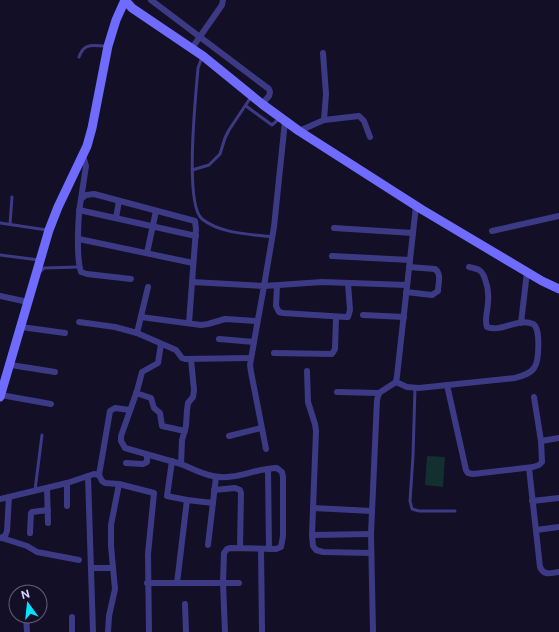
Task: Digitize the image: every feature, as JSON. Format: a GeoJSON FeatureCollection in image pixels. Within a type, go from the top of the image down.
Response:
{"type":"FeatureCollection","features":[{"type":"Feature","properties":{"kind":"main road"},"geometry":{"type":"LineString","coordinates":[[0,396],[49,230],[83,154],[92,128],[108,46],[116,20],[125,0],[132,8],[203,56],[252,96],[299,131],[416,206],[527,272],[559,289]]}},
{"type":"Feature","properties":{"kind":"street"},"geometry":{"type":"LineString","coordinates":[[151,0],[269,89],[270,92],[266,106]]}},
{"type":"Feature","properties":{"kind":"street"},"geometry":{"type":"LineString","coordinates":[[192,48],[222,5],[222,0]]}},
{"type":"Feature","properties":{"kind":"street"},"geometry":{"type":"LineString","coordinates":[[323,53],[326,89],[324,120]]}},
{"type":"Feature","properties":{"kind":"street"},"geometry":{"type":"LineString","coordinates":[[299,131],[324,120],[359,116],[364,121],[370,137]]}},
{"type":"Feature","properties":{"kind":"street"},"geometry":{"type":"LineString","coordinates":[[266,449],[251,372],[251,358],[273,237],[283,119]]}},
{"type":"Feature","properties":{"kind":"street"},"geometry":{"type":"LineString","coordinates":[[83,154],[86,166],[80,210],[79,267],[82,274],[131,279]]}},
{"type":"Feature","properties":{"kind":"street"},"geometry":{"type":"LineString","coordinates":[[81,199],[90,194],[195,221],[196,236],[189,323]]}},
{"type":"Feature","properties":{"kind":"street"},"geometry":{"type":"LineString","coordinates":[[116,218],[119,201]]}},
{"type":"Feature","properties":{"kind":"street"},"geometry":{"type":"LineString","coordinates":[[337,392],[379,393],[396,382],[398,376],[416,206]]}},
{"type":"Feature","properties":{"kind":"street"},"geometry":{"type":"LineString","coordinates":[[80,210],[196,236]]}},
{"type":"Feature","properties":{"kind":"street"},"geometry":{"type":"LineString","coordinates":[[147,253],[156,211]]}},
{"type":"Feature","properties":{"kind":"street"},"geometry":{"type":"LineString","coordinates":[[492,231],[559,216]]}},
{"type":"Feature","properties":{"kind":"street"},"geometry":{"type":"LineString","coordinates":[[334,228],[413,233]]}},
{"type":"Feature","properties":{"kind":"street"},"geometry":{"type":"LineString","coordinates":[[79,239],[193,263]]}},
{"type":"Feature","properties":{"kind":"street"},"geometry":{"type":"LineString","coordinates":[[192,282],[278,286],[322,282],[407,288],[432,295],[438,291],[439,276],[437,270],[434,269],[409,264],[332,256]]}},
{"type":"Feature","properties":{"kind":"street"},"geometry":{"type":"LineString","coordinates":[[396,382],[415,388],[447,385],[515,378],[529,373],[534,369],[536,364],[539,336],[535,325],[532,323],[520,323],[490,329],[487,327],[486,320],[489,300],[487,284],[481,271],[469,267]]}},
{"type":"Feature","properties":{"kind":"street"},"geometry":{"type":"LineString","coordinates":[[520,323],[527,272]]}},
{"type":"Feature","properties":{"kind":"street"},"geometry":{"type":"LineString","coordinates":[[278,286],[276,306],[279,312],[283,314],[346,317],[349,314],[348,283]]}},
{"type":"Feature","properties":{"kind":"street"},"geometry":{"type":"LineString","coordinates":[[137,333],[148,287]]}},
{"type":"Feature","properties":{"kind":"street"},"geometry":{"type":"LineString","coordinates":[[0,296],[28,302]]}},
{"type":"Feature","properties":{"kind":"street"},"geometry":{"type":"LineString","coordinates":[[363,315],[404,317]]}},
{"type":"Feature","properties":{"kind":"street"},"geometry":{"type":"LineString","coordinates":[[141,317],[205,325],[226,319],[257,321]]}},
{"type":"Feature","properties":{"kind":"street"},"geometry":{"type":"LineString","coordinates":[[274,353],[332,354],[335,349],[336,317]]}},
{"type":"Feature","properties":{"kind":"street"},"geometry":{"type":"LineString","coordinates":[[79,322],[115,327],[137,333],[176,350],[182,358],[251,358]]}},
{"type":"Feature","properties":{"kind":"street"},"geometry":{"type":"LineString","coordinates":[[21,327],[65,333]]}},
{"type":"Feature","properties":{"kind":"street"},"geometry":{"type":"LineString","coordinates":[[219,339],[254,342]]}},
{"type":"Feature","properties":{"kind":"street"},"geometry":{"type":"LineString","coordinates":[[161,344],[158,363],[142,372],[121,436],[122,445],[129,450],[181,464],[197,471],[216,476],[227,477],[277,468],[282,472],[284,490],[282,545],[279,548],[269,549],[231,548],[227,549],[224,553],[223,583],[225,632]]}},
{"type":"Feature","properties":{"kind":"street"},"geometry":{"type":"LineString","coordinates":[[181,464],[182,440],[186,426],[188,403],[193,397],[194,390],[191,359]]}},
{"type":"Feature","properties":{"kind":"street"},"geometry":{"type":"LineString","coordinates":[[10,365],[55,372]]}},
{"type":"Feature","properties":{"kind":"street"},"geometry":{"type":"LineString","coordinates":[[308,371],[307,396],[309,409],[316,431],[312,535],[313,546],[316,550],[322,552],[371,553]]}},
{"type":"Feature","properties":{"kind":"street"},"geometry":{"type":"LineString","coordinates":[[447,385],[464,465],[468,473],[473,474],[529,468],[539,465],[542,462],[541,441],[534,397]]}},
{"type":"Feature","properties":{"kind":"street"},"geometry":{"type":"LineString","coordinates":[[136,393],[151,398],[154,408],[160,413],[162,426],[185,431]]}},
{"type":"Feature","properties":{"kind":"street"},"geometry":{"type":"LineString","coordinates":[[373,632],[371,534],[376,407],[379,393]]}},
{"type":"Feature","properties":{"kind":"street"},"geometry":{"type":"LineString","coordinates":[[0,396],[51,404]]}},
{"type":"Feature","properties":{"kind":"street"},"geometry":{"type":"LineString","coordinates":[[130,410],[115,408],[110,411],[99,475],[102,481],[105,483],[120,484],[187,500],[213,503]]}},
{"type":"Feature","properties":{"kind":"street"},"geometry":{"type":"LineString","coordinates":[[229,436],[262,428]]}},
{"type":"Feature","properties":{"kind":"street"},"geometry":{"type":"LineString","coordinates":[[541,441],[559,438]]}},
{"type":"Feature","properties":{"kind":"street"},"geometry":{"type":"LineString","coordinates":[[126,463],[143,464],[146,462],[147,455]]}},
{"type":"Feature","properties":{"kind":"street"},"geometry":{"type":"LineString","coordinates":[[167,496],[172,462]]}},
{"type":"Feature","properties":{"kind":"street"},"geometry":{"type":"LineString","coordinates":[[529,468],[540,567],[544,573],[559,572]]}},
{"type":"Feature","properties":{"kind":"street"},"geometry":{"type":"LineString","coordinates":[[268,469],[269,549]]}},
{"type":"Feature","properties":{"kind":"street"},"geometry":{"type":"LineString","coordinates":[[0,499],[67,483],[94,474],[99,475]]}},
{"type":"Feature","properties":{"kind":"street"},"geometry":{"type":"LineString","coordinates":[[88,476],[93,632]]}},
{"type":"Feature","properties":{"kind":"street"},"geometry":{"type":"LineString","coordinates":[[208,545],[216,476]]}},
{"type":"Feature","properties":{"kind":"street"},"geometry":{"type":"LineString","coordinates":[[67,483],[67,506]]}},
{"type":"Feature","properties":{"kind":"street"},"geometry":{"type":"LineString","coordinates":[[108,632],[109,616],[115,589],[110,546],[111,525],[120,484]]}},
{"type":"Feature","properties":{"kind":"street"},"geometry":{"type":"LineString","coordinates":[[47,488],[48,523]]}},
{"type":"Feature","properties":{"kind":"street"},"geometry":{"type":"LineString","coordinates":[[214,490],[235,488],[240,490],[240,548]]}},
{"type":"Feature","properties":{"kind":"street"},"geometry":{"type":"LineString","coordinates":[[149,632],[147,583],[148,554],[154,493]]}},
{"type":"Feature","properties":{"kind":"street"},"geometry":{"type":"LineString","coordinates":[[1,538],[5,536],[6,531],[9,497]]}},
{"type":"Feature","properties":{"kind":"street"},"geometry":{"type":"LineString","coordinates":[[532,501],[559,498]]}},
{"type":"Feature","properties":{"kind":"street"},"geometry":{"type":"LineString","coordinates":[[177,583],[187,500]]}},
{"type":"Feature","properties":{"kind":"street"},"geometry":{"type":"LineString","coordinates":[[313,508],[372,510]]}},
{"type":"Feature","properties":{"kind":"street"},"geometry":{"type":"LineString","coordinates":[[30,533],[31,513],[48,510]]}},
{"type":"Feature","properties":{"kind":"street"},"geometry":{"type":"LineString","coordinates":[[536,530],[559,527]]}},
{"type":"Feature","properties":{"kind":"street"},"geometry":{"type":"LineString","coordinates":[[312,535],[371,534]]}},
{"type":"Feature","properties":{"kind":"street"},"geometry":{"type":"LineString","coordinates":[[1,538],[27,546],[37,552],[79,560]]}},
{"type":"Feature","properties":{"kind":"street"},"geometry":{"type":"LineString","coordinates":[[261,549],[262,632]]}},
{"type":"Feature","properties":{"kind":"street"},"geometry":{"type":"LineString","coordinates":[[91,568],[113,568]]}},
{"type":"Feature","properties":{"kind":"street"},"geometry":{"type":"LineString","coordinates":[[147,583],[238,583]]}},
{"type":"Feature","properties":{"kind":"street"},"geometry":{"type":"LineString","coordinates":[[185,604],[186,632]]}},
{"type":"Feature","properties":{"kind":"street"},"geometry":{"type":"LineString","coordinates":[[72,617],[72,632]]}},
{"type":"Feature","properties":{"kind":"lane"},"geometry":{"type":"LineString","coordinates":[[79,57],[81,50],[87,46],[108,46]]}},
{"type":"Feature","properties":{"kind":"lane"},"geometry":{"type":"LineString","coordinates":[[203,56],[198,68],[192,170],[197,211],[201,218],[210,224],[230,231],[273,237]]}},
{"type":"Feature","properties":{"kind":"lane"},"geometry":{"type":"LineString","coordinates":[[192,170],[209,165],[220,154],[229,130],[252,96]]}},
{"type":"Feature","properties":{"kind":"lane"},"geometry":{"type":"LineString","coordinates":[[246,106],[272,125],[283,119]]}},
{"type":"Feature","properties":{"kind":"lane"},"geometry":{"type":"LineString","coordinates":[[260,117],[266,106]]}},
{"type":"Feature","properties":{"kind":"lane"},"geometry":{"type":"LineString","coordinates":[[10,224],[12,197]]}},
{"type":"Feature","properties":{"kind":"lane"},"geometry":{"type":"LineString","coordinates":[[0,223],[49,230]]}},
{"type":"Feature","properties":{"kind":"lane"},"geometry":{"type":"LineString","coordinates":[[0,255],[40,260]]}},
{"type":"Feature","properties":{"kind":"lane"},"geometry":{"type":"LineString","coordinates":[[36,275],[44,268],[79,267]]}},
{"type":"Feature","properties":{"kind":"lane"},"geometry":{"type":"LineString","coordinates":[[415,388],[410,506],[412,509],[419,511],[455,511]]}},
{"type":"Feature","properties":{"kind":"lane"},"geometry":{"type":"LineString","coordinates":[[35,491],[42,435]]}},
{"type":"Feature","properties":{"kind":"green space"},"geometry":{"type":"Polygon","coordinates":[[[427,456],[445,457],[443,487],[425,485],[427,456]]]}}]}
